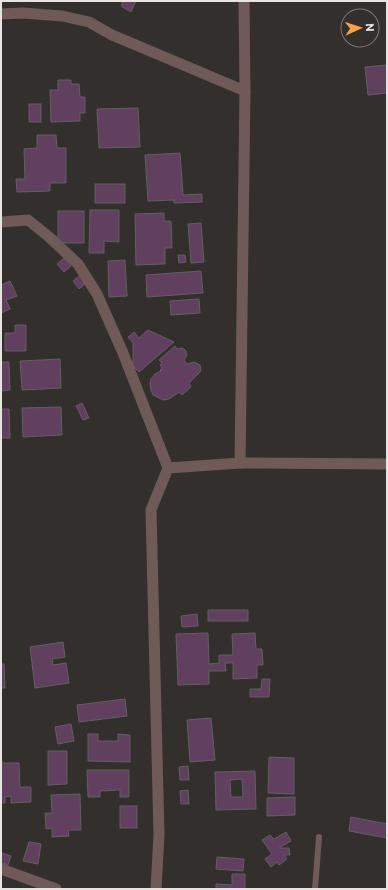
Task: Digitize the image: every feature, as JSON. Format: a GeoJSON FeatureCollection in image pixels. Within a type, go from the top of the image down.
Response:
{"type":"FeatureCollection","features":[{"type":"Feature","properties":{"kind":"street"},"geometry":{"type":"LineString","coordinates":[[240,463],[246,91],[244,1]]}},
{"type":"Feature","properties":{"kind":"street"},"geometry":{"type":"LineString","coordinates":[[1,14],[23,13],[62,16],[89,22],[112,35],[246,91]]}},
{"type":"Feature","properties":{"kind":"street"},"geometry":{"type":"LineString","coordinates":[[1,222],[28,220],[48,236],[78,264],[97,294],[120,345],[168,468],[152,510],[159,835],[156,889]]}},
{"type":"Feature","properties":{"kind":"street"},"geometry":{"type":"LineString","coordinates":[[168,468],[240,463],[387,464]]}},
{"type":"Feature","properties":{"kind":"street"},"geometry":{"type":"LineString","coordinates":[[1,869],[56,889]]}},
{"type":"Feature","properties":{"kind":"lane"},"geometry":{"type":"LineString","coordinates":[[315,889],[319,837]]}},
{"type":"Feature","properties":{"kind":"building"},"geometry":{"type":"Polygon","coordinates":[[[123,1],[136,1],[131,12],[121,6],[123,1]]]}},
{"type":"Feature","properties":{"kind":"building"},"geometry":{"type":"Polygon","coordinates":[[[387,65],[387,93],[368,95],[365,67],[387,65]]]}},
{"type":"Feature","properties":{"kind":"building"},"geometry":{"type":"Polygon","coordinates":[[[58,80],[71,80],[71,84],[79,84],[80,97],[85,97],[85,113],[80,113],[80,121],[51,122],[50,90],[58,90],[58,80]]]}},
{"type":"Feature","properties":{"kind":"building"},"geometry":{"type":"Polygon","coordinates":[[[29,104],[41,104],[41,122],[29,122],[29,104]]]}},
{"type":"Feature","properties":{"kind":"building"},"geometry":{"type":"Polygon","coordinates":[[[138,108],[140,147],[99,148],[97,109],[138,108]]]}},
{"type":"Feature","properties":{"kind":"building"},"geometry":{"type":"Polygon","coordinates":[[[37,135],[56,135],[57,148],[66,148],[66,183],[50,183],[50,191],[17,192],[16,179],[25,179],[24,149],[37,148],[37,135]]]}},
{"type":"Feature","properties":{"kind":"building"},"geometry":{"type":"Polygon","coordinates":[[[180,153],[183,195],[202,194],[202,202],[174,203],[174,200],[148,201],[145,155],[180,153]]]}},
{"type":"Feature","properties":{"kind":"building"},"geometry":{"type":"Polygon","coordinates":[[[95,184],[125,184],[125,203],[95,203],[95,184]]]}},
{"type":"Feature","properties":{"kind":"building"},"geometry":{"type":"Polygon","coordinates":[[[90,210],[119,210],[119,242],[104,241],[104,253],[89,253],[90,210]]]}},
{"type":"Feature","properties":{"kind":"building"},"geometry":{"type":"Polygon","coordinates":[[[58,211],[84,211],[84,243],[58,243],[58,211]]]}},
{"type":"Feature","properties":{"kind":"building"},"geometry":{"type":"Polygon","coordinates":[[[164,213],[164,221],[171,221],[172,248],[165,248],[165,264],[136,265],[135,214],[164,213]]]}},
{"type":"Feature","properties":{"kind":"building"},"geometry":{"type":"Polygon","coordinates":[[[201,223],[204,262],[191,263],[188,224],[201,223]]]}},
{"type":"Feature","properties":{"kind":"building"},"geometry":{"type":"Polygon","coordinates":[[[178,255],[185,255],[186,262],[179,263],[178,255]]]}},
{"type":"Feature","properties":{"kind":"building"},"geometry":{"type":"Polygon","coordinates":[[[64,258],[71,266],[64,272],[57,264],[64,258]]]}},
{"type":"Feature","properties":{"kind":"building"},"geometry":{"type":"Polygon","coordinates":[[[125,260],[127,296],[109,297],[108,261],[125,260]]]}},
{"type":"Feature","properties":{"kind":"building"},"geometry":{"type":"Polygon","coordinates":[[[201,271],[203,293],[147,297],[146,275],[201,271]]]}},
{"type":"Feature","properties":{"kind":"building"},"geometry":{"type":"Polygon","coordinates":[[[80,275],[86,283],[79,289],[73,281],[80,275]]]}},
{"type":"Feature","properties":{"kind":"building"},"geometry":{"type":"Polygon","coordinates":[[[10,281],[17,296],[6,300],[10,309],[1,313],[1,285],[10,281]]]}},
{"type":"Feature","properties":{"kind":"building"},"geometry":{"type":"Polygon","coordinates":[[[199,299],[200,313],[171,315],[170,301],[199,299]]]}},
{"type":"Feature","properties":{"kind":"building"},"geometry":{"type":"Polygon","coordinates":[[[15,325],[26,325],[26,351],[5,351],[5,333],[15,333],[15,325]]]}},
{"type":"Feature","properties":{"kind":"building"},"geometry":{"type":"Polygon","coordinates":[[[148,330],[174,342],[139,372],[133,366],[133,343],[128,337],[134,332],[139,338],[148,330]]]}},
{"type":"Feature","properties":{"kind":"building"},"geometry":{"type":"Polygon","coordinates":[[[175,346],[177,349],[181,348],[186,351],[187,355],[184,360],[187,364],[194,362],[200,365],[201,371],[189,383],[191,387],[182,395],[179,392],[169,399],[163,400],[153,395],[150,384],[151,379],[155,374],[161,371],[160,370],[162,368],[160,365],[162,363],[159,360],[175,346]]]}},
{"type":"Feature","properties":{"kind":"building"},"geometry":{"type":"Polygon","coordinates":[[[60,359],[61,388],[22,390],[20,361],[60,359]]]}},
{"type":"Feature","properties":{"kind":"building"},"geometry":{"type":"Polygon","coordinates":[[[1,362],[9,362],[10,390],[1,391],[1,362]]]}},
{"type":"Feature","properties":{"kind":"building"},"geometry":{"type":"Polygon","coordinates":[[[82,403],[89,418],[83,420],[76,406],[82,403]]]}},
{"type":"Feature","properties":{"kind":"building"},"geometry":{"type":"Polygon","coordinates":[[[61,407],[62,435],[23,437],[22,408],[61,407]]]}},
{"type":"Feature","properties":{"kind":"building"},"geometry":{"type":"Polygon","coordinates":[[[1,409],[9,409],[10,438],[1,438],[1,409]]]}},
{"type":"Feature","properties":{"kind":"building"},"geometry":{"type":"Polygon","coordinates":[[[208,610],[248,610],[248,621],[208,621],[208,610]]]}},
{"type":"Feature","properties":{"kind":"building"},"geometry":{"type":"Polygon","coordinates":[[[197,614],[198,626],[182,627],[181,616],[197,614]]]}},
{"type":"Feature","properties":{"kind":"building"},"geometry":{"type":"Polygon","coordinates":[[[208,633],[209,664],[219,663],[219,655],[233,655],[232,634],[255,633],[256,649],[262,649],[263,665],[257,665],[257,678],[233,679],[233,663],[225,663],[226,671],[209,671],[209,684],[178,685],[176,634],[208,633]]]}},
{"type":"Feature","properties":{"kind":"building"},"geometry":{"type":"Polygon","coordinates":[[[63,642],[65,657],[52,659],[53,665],[66,663],[69,683],[35,688],[30,647],[63,642]]]}},
{"type":"Feature","properties":{"kind":"building"},"geometry":{"type":"Polygon","coordinates":[[[1,664],[4,664],[5,688],[1,688],[1,664]]]}},
{"type":"Feature","properties":{"kind":"building"},"geometry":{"type":"Polygon","coordinates":[[[262,679],[270,679],[269,697],[250,697],[250,689],[261,689],[262,679]]]}},
{"type":"Feature","properties":{"kind":"building"},"geometry":{"type":"Polygon","coordinates":[[[125,699],[127,716],[79,722],[77,705],[125,699]]]}},
{"type":"Feature","properties":{"kind":"building"},"geometry":{"type":"Polygon","coordinates":[[[211,718],[215,760],[190,762],[187,720],[211,718]]]}},
{"type":"Feature","properties":{"kind":"building"},"geometry":{"type":"Polygon","coordinates":[[[71,724],[74,741],[58,744],[55,727],[71,724]]]}},
{"type":"Feature","properties":{"kind":"building"},"geometry":{"type":"Polygon","coordinates":[[[88,734],[98,734],[98,741],[118,741],[118,734],[130,735],[130,762],[88,761],[88,734]]]}},
{"type":"Feature","properties":{"kind":"building"},"geometry":{"type":"Polygon","coordinates":[[[48,751],[67,751],[67,784],[48,785],[48,751]]]}},
{"type":"Feature","properties":{"kind":"building"},"geometry":{"type":"Polygon","coordinates":[[[1,755],[2,763],[19,763],[20,787],[31,787],[31,802],[11,803],[11,796],[5,797],[5,803],[1,803],[1,755]]]}},
{"type":"Feature","properties":{"kind":"building"},"geometry":{"type":"Polygon","coordinates":[[[269,757],[294,758],[294,794],[268,793],[269,757]]]}},
{"type":"Feature","properties":{"kind":"building"},"geometry":{"type":"Polygon","coordinates":[[[188,766],[189,780],[180,780],[179,767],[188,766]]]}},
{"type":"Feature","properties":{"kind":"building"},"geometry":{"type":"Polygon","coordinates":[[[87,770],[129,770],[129,797],[120,797],[120,790],[100,791],[100,797],[88,797],[87,770]]]}},
{"type":"Feature","properties":{"kind":"building"},"geometry":{"type":"Polygon","coordinates":[[[255,771],[256,809],[216,810],[215,772],[255,771]],[[242,779],[230,780],[231,797],[243,797],[242,779]]]}},
{"type":"Feature","properties":{"kind":"building"},"geometry":{"type":"Polygon","coordinates":[[[188,790],[189,804],[181,804],[180,791],[188,790]]]}},
{"type":"Feature","properties":{"kind":"building"},"geometry":{"type":"Polygon","coordinates":[[[80,794],[81,830],[68,830],[69,836],[52,837],[52,828],[46,829],[45,813],[52,813],[51,795],[80,794]]]}},
{"type":"Feature","properties":{"kind":"building"},"geometry":{"type":"Polygon","coordinates":[[[295,797],[295,815],[267,816],[267,798],[295,797]]]}},
{"type":"Feature","properties":{"kind":"building"},"geometry":{"type":"Polygon","coordinates":[[[120,806],[137,806],[137,828],[120,828],[120,806]]]}},
{"type":"Feature","properties":{"kind":"building"},"geometry":{"type":"Polygon","coordinates":[[[351,817],[387,824],[387,838],[349,831],[351,817]]]}},
{"type":"Feature","properties":{"kind":"building"},"geometry":{"type":"Polygon","coordinates":[[[286,832],[291,841],[279,848],[289,848],[290,855],[284,855],[287,859],[279,865],[277,862],[271,867],[265,859],[272,854],[262,840],[270,835],[274,839],[286,832]]]}},
{"type":"Feature","properties":{"kind":"building"},"geometry":{"type":"Polygon","coordinates":[[[29,842],[41,844],[38,864],[23,861],[29,842]]]}},
{"type":"Feature","properties":{"kind":"building"},"geometry":{"type":"Polygon","coordinates":[[[2,853],[11,856],[8,865],[1,863],[2,853]]]}},
{"type":"Feature","properties":{"kind":"building"},"geometry":{"type":"Polygon","coordinates":[[[217,857],[244,859],[243,871],[216,869],[217,857]]]}},
{"type":"Feature","properties":{"kind":"building"},"geometry":{"type":"Polygon","coordinates":[[[232,874],[245,874],[245,889],[216,889],[216,884],[232,885],[232,874]]]}}]}
